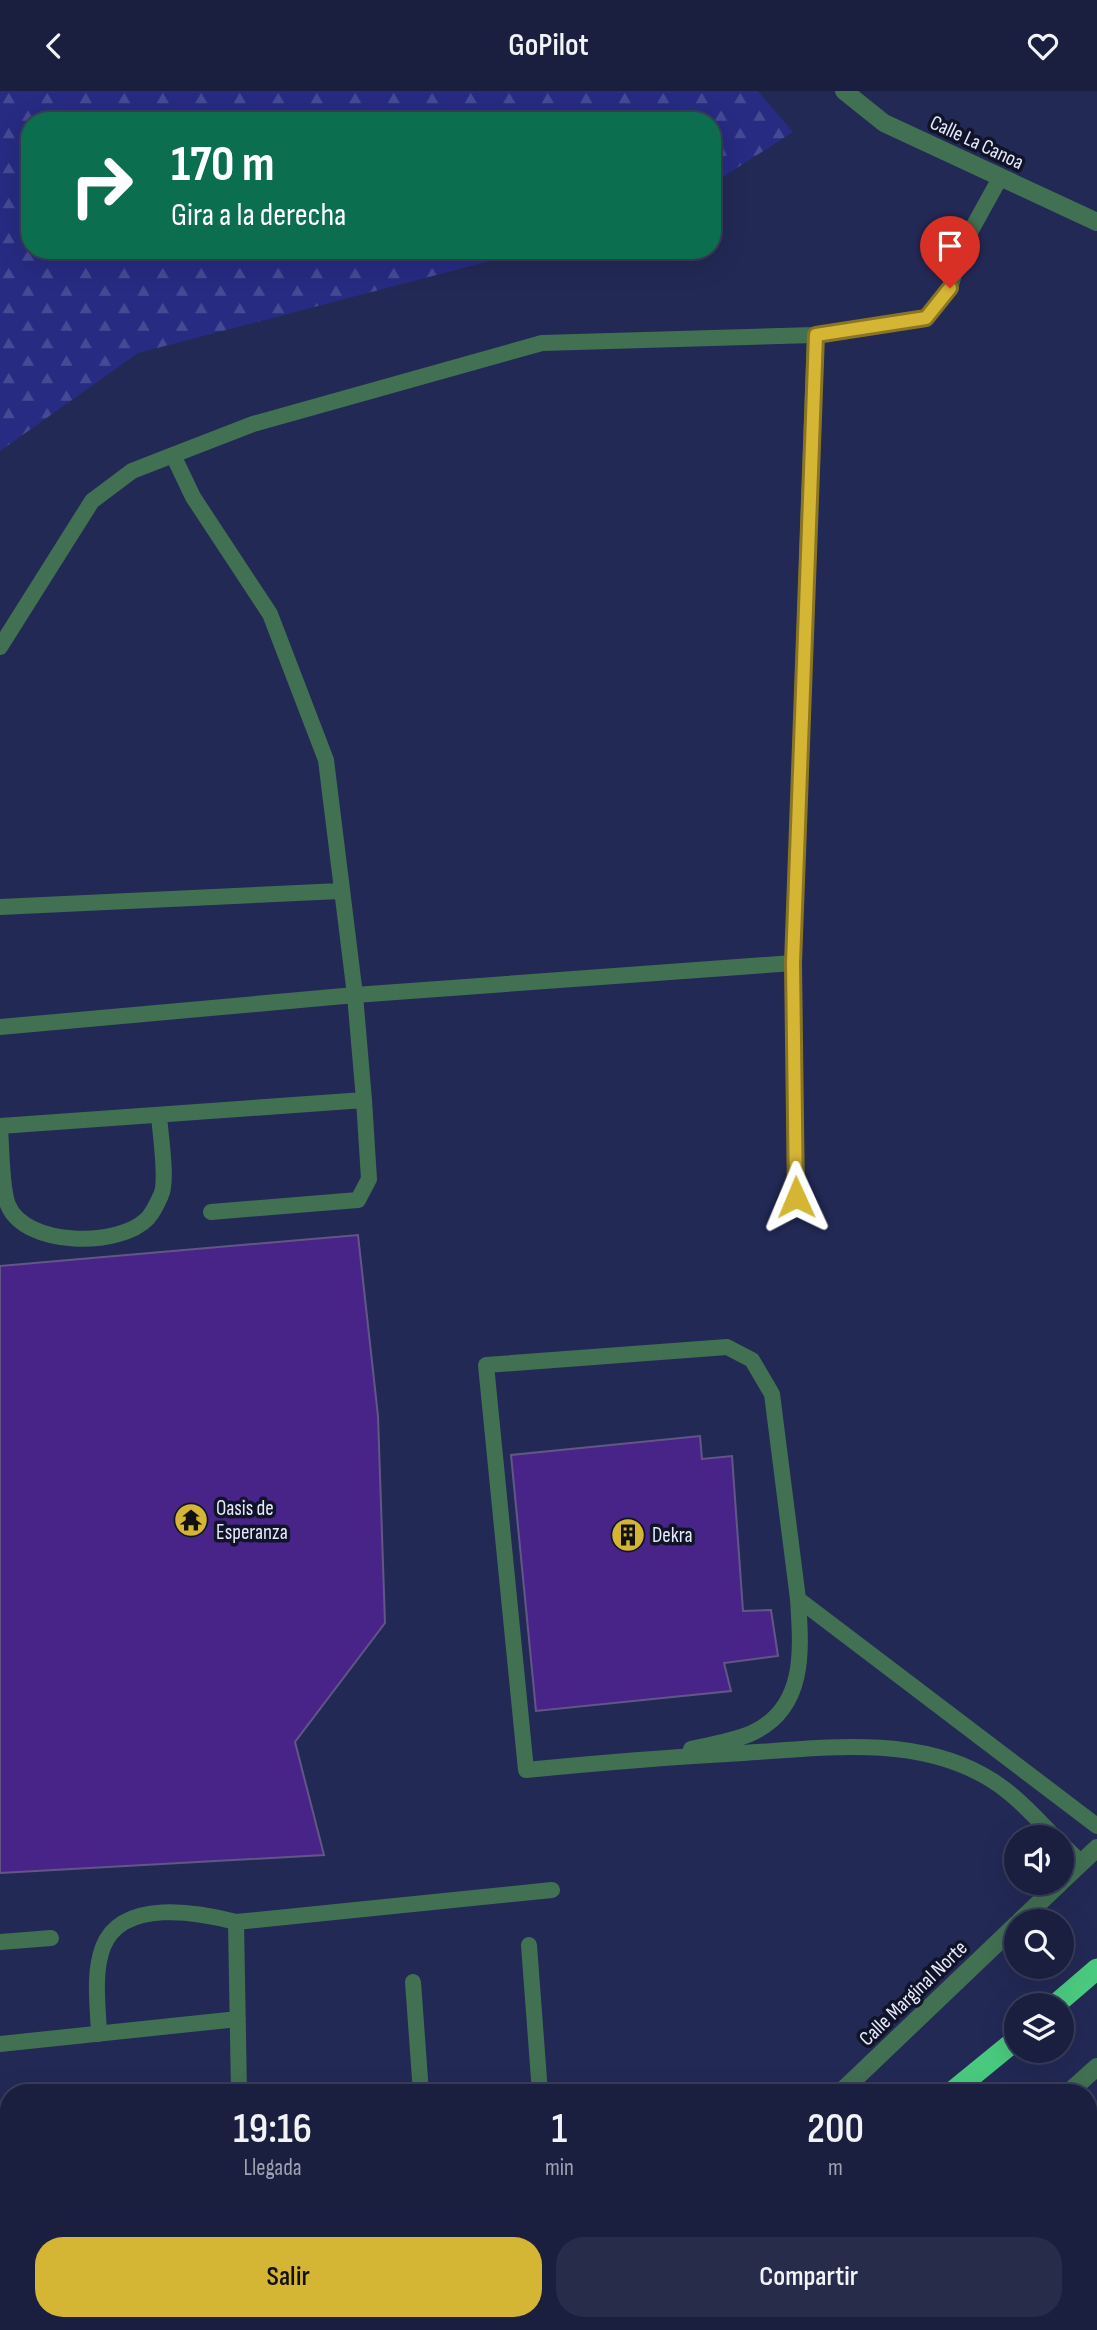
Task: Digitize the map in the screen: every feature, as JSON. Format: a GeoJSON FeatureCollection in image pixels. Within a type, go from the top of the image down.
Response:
{"type":"FeatureCollection","features":[{"type":"Feature","properties":{"kind":"highway"},"geometry":{"type":"LineString","coordinates":[[1069,1993],[1097,1969]]}},
{"type":"Feature","properties":{"kind":"highway"},"geometry":{"type":"LineString","coordinates":[[962,2084],[1004,2050]]}},
{"type":"Feature","properties":{"kind":"street","name":"Calle La Canoa"},"geometry":{"type":"LineString","coordinates":[[844,91],[884,123],[1097,222]]}},
{"type":"Feature","properties":{"kind":"street","name":"Calle Marginal Norte"},"geometry":{"type":"LineString","coordinates":[[1074,1870],[1097,1848]]}},
{"type":"Feature","properties":{"kind":"street","name":"Calle Marginal Norte"},"geometry":{"type":"LineString","coordinates":[[1033,1909],[1047,1895]]}},
{"type":"Feature","properties":{"kind":"street","name":"Calle Marginal Norte"},"geometry":{"type":"LineString","coordinates":[[848,2084],[1004,1936]]}},
{"type":"Feature","properties":{"kind":"street"},"geometry":{"type":"LineString","coordinates":[[1078,2084],[1097,2067]]}},
{"type":"Feature","properties":{"kind":"lane"},"geometry":{"type":"LineString","coordinates":[[0,647],[92,501],[132,471],[253,424],[542,343],[816,335],[926,318],[950,288],[963,245],[1000,179]]}},
{"type":"Feature","properties":{"kind":"lane"},"geometry":{"type":"LineString","coordinates":[[796,1197],[793,963],[816,335]]}},
{"type":"Feature","properties":{"kind":"lane"},"geometry":{"type":"LineString","coordinates":[[173,455],[193,497],[270,614],[326,760],[340,891],[355,995],[369,1179],[358,1200],[211,1212]]}},
{"type":"Feature","properties":{"kind":"lane"},"geometry":{"type":"LineString","coordinates":[[0,907],[340,891]]}},
{"type":"Feature","properties":{"kind":"lane"},"geometry":{"type":"LineString","coordinates":[[0,1027],[355,995],[793,963]]}},
{"type":"Feature","properties":{"kind":"lane"},"geometry":{"type":"LineString","coordinates":[[159,1115],[163,1192],[147,1219],[128,1230],[72,1239],[39,1233],[19,1220],[8,1205],[0,1128],[159,1115],[363,1100]]}},
{"type":"Feature","properties":{"kind":"lane"},"geometry":{"type":"LineString","coordinates":[[655,1758],[752,1733],[772,1721],[797,1683],[801,1655],[798,1599],[772,1394],[752,1360],[727,1347],[486,1365],[526,1770],[655,1758],[846,1747],[893,1748],[945,1760],[983,1775],[1017,1799],[1043,1825]]}},
{"type":"Feature","properties":{"kind":"lane"},"geometry":{"type":"LineString","coordinates":[[798,1599],[1097,1826]]}},
{"type":"Feature","properties":{"kind":"lane"},"geometry":{"type":"LineString","coordinates":[[1074,1856],[1081,1863]]}},
{"type":"Feature","properties":{"kind":"lane"},"geometry":{"type":"LineString","coordinates":[[99,2034],[98,1973],[103,1946],[113,1932],[128,1919],[170,1911],[201,1912],[236,1922],[552,1890]]}},
{"type":"Feature","properties":{"kind":"lane"},"geometry":{"type":"LineString","coordinates":[[236,1922],[239,2084]]}},
{"type":"Feature","properties":{"kind":"lane"},"geometry":{"type":"LineString","coordinates":[[0,1943],[51,1938]]}},
{"type":"Feature","properties":{"kind":"lane"},"geometry":{"type":"LineString","coordinates":[[529,1945],[539,2084]]}},
{"type":"Feature","properties":{"kind":"lane"},"geometry":{"type":"LineString","coordinates":[[413,1982],[420,2084]]}},
{"type":"Feature","properties":{"kind":"lane"},"geometry":{"type":"LineString","coordinates":[[0,2044],[238,2019]]}},
{"type":"Feature","properties":{"kind":"green space"},"geometry":{"type":"Polygon","coordinates":[[[0,91],[758,91],[793,132],[721,178],[721,112],[21,112],[21,259],[498,259],[138,353],[0,451],[0,91]]]}},
{"type":"Feature","properties":{"kind":"building","name":"Oasis de Esperanza"},"geometry":{"type":"Polygon","coordinates":[[[358,1235],[378,1416],[385,1623],[295,1742],[324,1855],[0,1873],[0,1266],[358,1235]]]}},
{"type":"Feature","properties":{"kind":"building","name":"Dekra"},"geometry":{"type":"Polygon","coordinates":[[[700,1436],[702,1459],[732,1456],[743,1611],[771,1610],[778,1656],[724,1663],[731,1691],[536,1711],[511,1455],[700,1436]]]}},
{"type":"Feature","properties":{"kind":"place","name":"Oasis de Esperanza"},"geometry":{"type":"Point","coordinates":[191,1520]}},
{"type":"Feature","properties":{"kind":"place","name":"Dekra"},"geometry":{"type":"Point","coordinates":[628,1535]}},
{"type":"Feature","properties":{"kind":"route"},"geometry":{"type":"LineString","coordinates":[[796,1197],[793,963],[816,335],[926,318],[950,288]]}}]}
